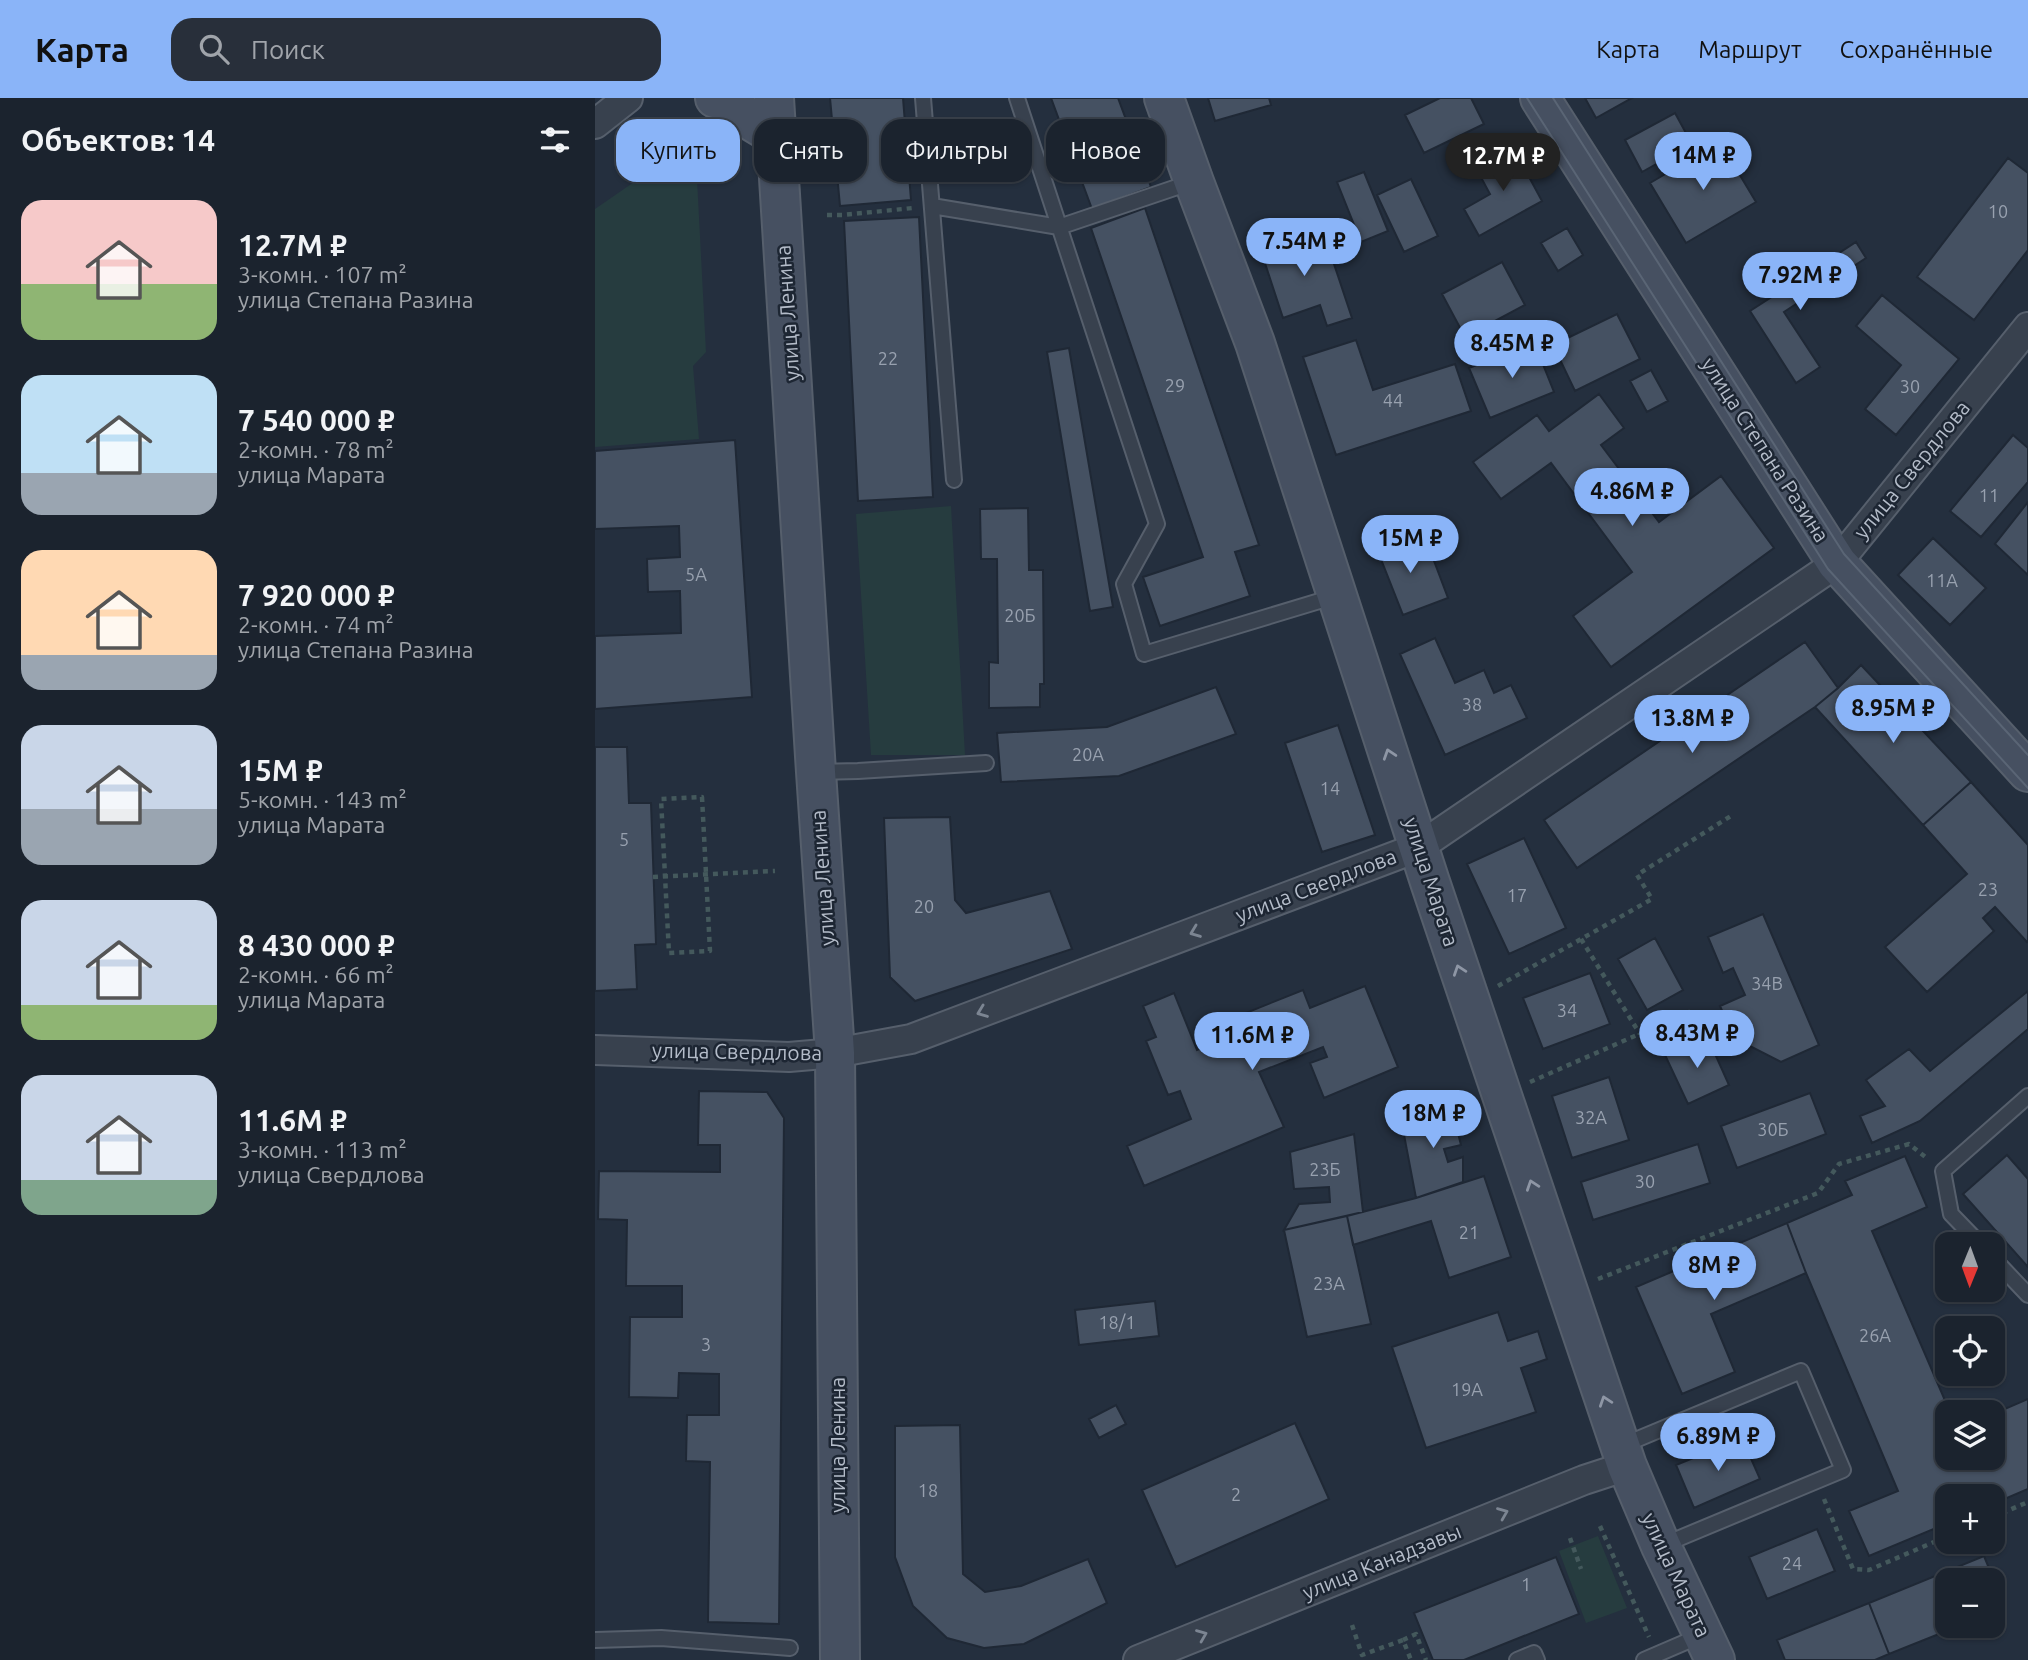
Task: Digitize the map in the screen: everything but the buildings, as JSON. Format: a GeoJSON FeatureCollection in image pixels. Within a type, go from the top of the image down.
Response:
{"type":"FeatureCollection","features":[{"type":"Feature","properties":{"kind":"main road"},"geometry":{"type":"LineString","coordinates":[[715,98],[729,102],[754,122]]}},
{"type":"Feature","properties":{"kind":"main road","name":"улица Ленина"},"geometry":{"type":"LineString","coordinates":[[774,98],[775,119]]}},
{"type":"Feature","properties":{"kind":"main road","name":"улица Марата"},"geometry":{"type":"LineString","coordinates":[[1164,98],[1255,343],[1419,847],[1624,1456],[1661,1546],[1709,1647]]}},
{"type":"Feature","properties":{"kind":"main road","name":"улица Степана Разина"},"geometry":{"type":"LineString","coordinates":[[1540,98],[1837,563],[2028,772]]}},
{"type":"Feature","properties":{"kind":"main road","name":"улица Ленина"},"geometry":{"type":"LineString","coordinates":[[779,182],[835,1053],[840,1660]]}},
{"type":"Feature","properties":{"kind":"street"},"geometry":{"type":"LineString","coordinates":[[595,124],[628,98]]}},
{"type":"Feature","properties":{"kind":"street","name":"улица Свердлова"},"geometry":{"type":"LineString","coordinates":[[595,1050],[789,1057],[835,1053],[911,1039],[1419,847],[1837,563],[2028,327]]}},
{"type":"Feature","properties":{"kind":"street","name":"улица Канадзавы"},"geometry":{"type":"LineString","coordinates":[[1138,1660],[1171,1654],[1584,1480],[1624,1456]]}},
{"type":"Feature","properties":{"kind":"lane"},"geometry":{"type":"LineString","coordinates":[[923,98],[954,480]]}},
{"type":"Feature","properties":{"kind":"lane"},"geometry":{"type":"LineString","coordinates":[[1017,98],[1157,524],[1124,584],[1144,654],[1337,596]]}},
{"type":"Feature","properties":{"kind":"lane"},"geometry":{"type":"LineString","coordinates":[[932,206],[1059,227],[1194,182]]}},
{"type":"Feature","properties":{"kind":"lane"},"geometry":{"type":"LineString","coordinates":[[816,772],[986,763]]}},
{"type":"Feature","properties":{"kind":"lane"},"geometry":{"type":"LineString","coordinates":[[1968,1232],[1951,1214],[1943,1171],[2028,1096]]}},
{"type":"Feature","properties":{"kind":"lane"},"geometry":{"type":"LineString","coordinates":[[2005,1271],[2028,1295]]}},
{"type":"Feature","properties":{"kind":"lane"},"geometry":{"type":"LineString","coordinates":[[1624,1456],[1801,1371],[1843,1470],[1661,1546]]}},
{"type":"Feature","properties":{"kind":"lane"},"geometry":{"type":"LineString","coordinates":[[595,1640],[661,1639],[790,1648]]}},
{"type":"Feature","properties":{"kind":"lane"},"geometry":{"type":"LineString","coordinates":[[1650,1657],[1709,1647]]}},
{"type":"Feature","properties":{"kind":"lane"},"geometry":{"type":"LineString","coordinates":[[1517,1660],[1534,1653],[1537,1660]]}},
{"type":"Feature","properties":{"kind":"path"},"geometry":{"type":"LineString","coordinates":[[827,215],[932,206]]}},
{"type":"Feature","properties":{"kind":"path"},"geometry":{"type":"LineString","coordinates":[[702,797],[710,951],[669,953],[666,877],[661,799],[702,797]]}},
{"type":"Feature","properties":{"kind":"path"},"geometry":{"type":"LineString","coordinates":[[1495,988],[1652,899],[1637,875],[1734,814]]}},
{"type":"Feature","properties":{"kind":"path"},"geometry":{"type":"LineString","coordinates":[[653,877],[775,871]]}},
{"type":"Feature","properties":{"kind":"path"},"geometry":{"type":"LineString","coordinates":[[1581,939],[1640,1034]]}},
{"type":"Feature","properties":{"kind":"path"},"geometry":{"type":"LineString","coordinates":[[1526,1084],[1694,1010]]}},
{"type":"Feature","properties":{"kind":"path"},"geometry":{"type":"LineString","coordinates":[[1597,1280],[1818,1193],[1839,1164],[1909,1144],[1943,1171]]}},
{"type":"Feature","properties":{"kind":"path"},"geometry":{"type":"LineString","coordinates":[[1817,1481],[1853,1569],[1869,1570],[1935,1542]]}},
{"type":"Feature","properties":{"kind":"path"},"geometry":{"type":"LineString","coordinates":[[2005,1512],[2028,1502]]}},
{"type":"Feature","properties":{"kind":"path"},"geometry":{"type":"LineString","coordinates":[[1600,1526],[1650,1657]]}},
{"type":"Feature","properties":{"kind":"path"},"geometry":{"type":"LineString","coordinates":[[1570,1538],[1581,1569]]}},
{"type":"Feature","properties":{"kind":"path"},"geometry":{"type":"LineString","coordinates":[[1352,1625],[1362,1655],[1416,1634],[1426,1660]]}},
{"type":"Feature","properties":{"kind":"path"},"geometry":{"type":"LineString","coordinates":[[1403,1640],[1411,1660]]}},
{"type":"Feature","properties":{"kind":"green space"},"geometry":{"type":"Polygon","coordinates":[[[634,182],[697,182],[706,352],[693,366],[699,439],[595,447],[595,209],[634,182]]]}},
{"type":"Feature","properties":{"kind":"green space"},"geometry":{"type":"Polygon","coordinates":[[[951,506],[965,755],[871,755],[856,514],[951,506]]]}},
{"type":"Feature","properties":{"kind":"green space"},"geometry":{"type":"Polygon","coordinates":[[[1598,1536],[1627,1608],[1586,1623],[1559,1551],[1598,1536]]]}},
{"type":"Feature","properties":{"kind":"tram line"},"geometry":{"type":"LineString","coordinates":[[1527,98],[1828,569],[2028,788]]}},
{"type":"Feature","properties":{"kind":"tram line"},"geometry":{"type":"LineString","coordinates":[[1553,98],[1844,554],[2028,755]]}}]}
